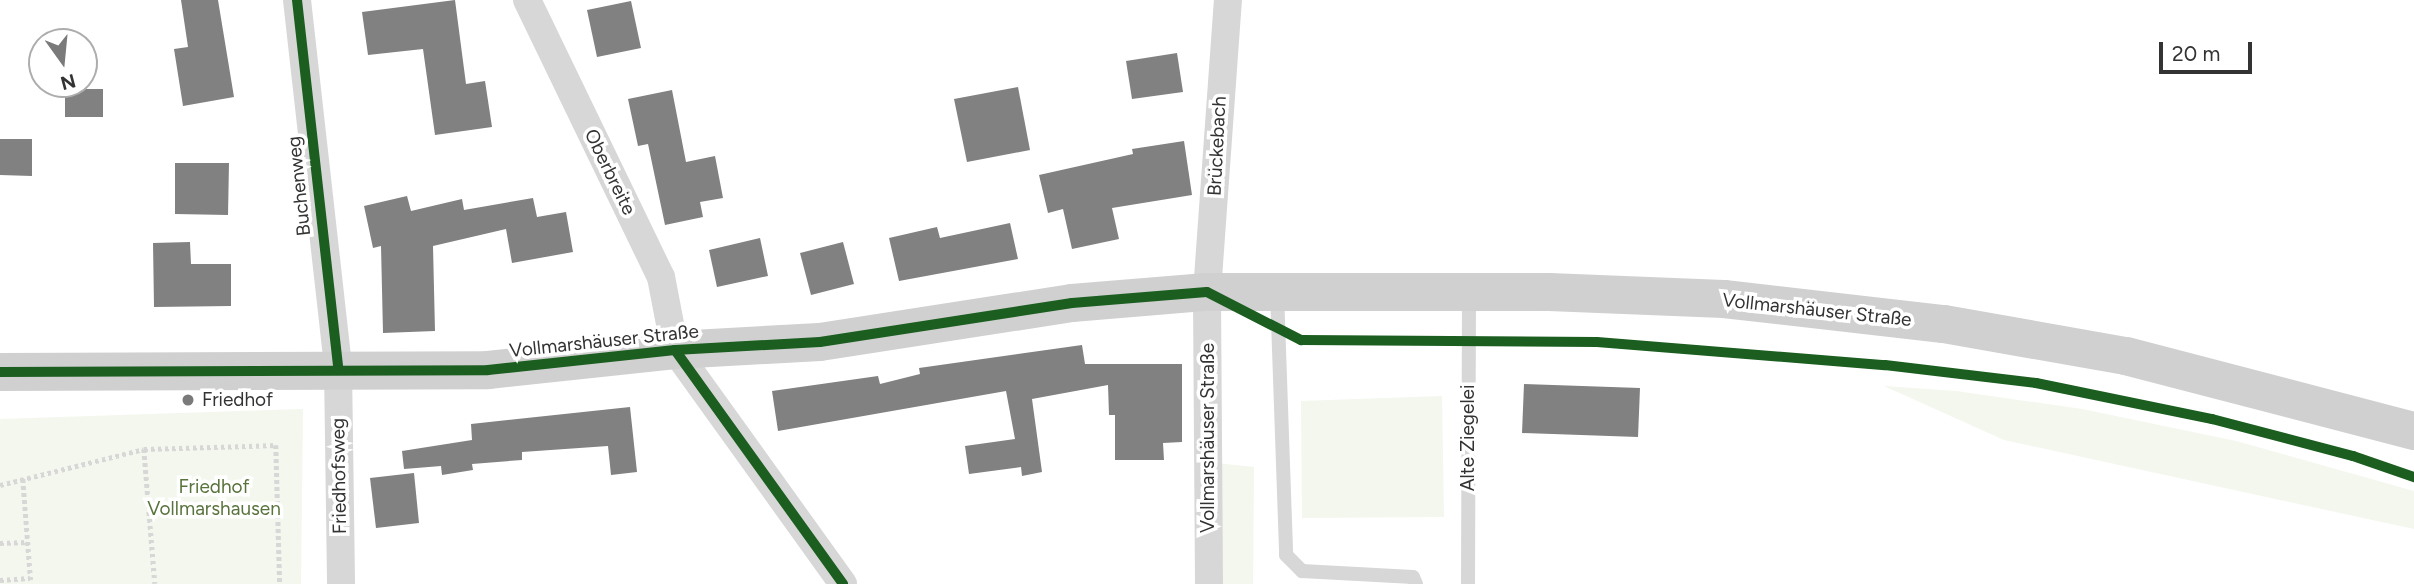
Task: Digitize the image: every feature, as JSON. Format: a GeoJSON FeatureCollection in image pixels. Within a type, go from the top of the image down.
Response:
{"type":"FeatureCollection","features":[{"type":"Feature","properties":{"kind":"main road","name":"Vollmarshäuser Straße"},"geometry":{"type":"LineString","coordinates":[[0,372],[338,368],[488,370],[675,350],[820,342],[1072,303],[1208,292],[1276,310],[1469,291],[1724,299],[1944,324],[2126,356],[2414,431]]}},
{"type":"Feature","properties":{"kind":"street","name":"Buchenweg"},"geometry":{"type":"LineString","coordinates":[[297,0],[338,368]]}},
{"type":"Feature","properties":{"kind":"street","name":"Oberbreite"},"geometry":{"type":"LineString","coordinates":[[527,0],[661,277],[675,350]]}},
{"type":"Feature","properties":{"kind":"street","name":"Brückebach"},"geometry":{"type":"LineString","coordinates":[[1208,292],[1228,0]]}},
{"type":"Feature","properties":{"kind":"street","name":"Vollmarshäuser Straße"},"geometry":{"type":"LineString","coordinates":[[1208,292],[1209,584]]}},
{"type":"Feature","properties":{"kind":"street"},"geometry":{"type":"LineString","coordinates":[[675,350],[843,584]]}},
{"type":"Feature","properties":{"kind":"street","name":"Friedhofsweg"},"geometry":{"type":"LineString","coordinates":[[338,368],[341,584]]}},
{"type":"Feature","properties":{"kind":"lane","name":"Alte Ziegelei"},"geometry":{"type":"LineString","coordinates":[[1468,584],[1469,291]]}},
{"type":"Feature","properties":{"kind":"lane"},"geometry":{"type":"LineString","coordinates":[[1276,310],[1286,555],[1302,571],[1413,577],[1416,584]]}},
{"type":"Feature","properties":{"kind":"path"},"geometry":{"type":"LineString","coordinates":[[1276,310],[1301,340],[1597,342],[1885,365],[2036,383],[2212,419],[2353,456],[2414,477]]}},
{"type":"Feature","properties":{"kind":"path"},"geometry":{"type":"LineString","coordinates":[[0,485],[144,449],[276,445],[280,584]]}},
{"type":"Feature","properties":{"kind":"path"},"geometry":{"type":"LineString","coordinates":[[144,449],[155,584]]}},
{"type":"Feature","properties":{"kind":"path"},"geometry":{"type":"LineString","coordinates":[[0,580],[31,581],[23,479]]}},
{"type":"Feature","properties":{"kind":"path"},"geometry":{"type":"LineString","coordinates":[[0,543],[28,542]]}},
{"type":"Feature","properties":{"kind":"green space"},"geometry":{"type":"Polygon","coordinates":[[[1884,386],[1956,391],[2082,409],[2236,441],[2414,491],[2414,529],[2004,440],[1884,386]]]}},
{"type":"Feature","properties":{"kind":"green space"},"geometry":{"type":"Polygon","coordinates":[[[1442,396],[1444,517],[1302,518],[1301,401],[1442,396]]]}},
{"type":"Feature","properties":{"kind":"green space","name":"Friedhof Vollmarshausen"},"geometry":{"type":"Polygon","coordinates":[[[303,409],[301,584],[0,584],[0,419],[303,409]]]}},
{"type":"Feature","properties":{"kind":"green space"},"geometry":{"type":"Polygon","coordinates":[[[1197,461],[1254,467],[1253,584],[1196,584],[1197,461]]]}},
{"type":"Feature","properties":{"kind":"building"},"geometry":{"type":"Polygon","coordinates":[[[181,0],[218,0],[234,97],[183,106],[174,49],[188,47],[181,0]]]}},
{"type":"Feature","properties":{"kind":"building"},"geometry":{"type":"Polygon","coordinates":[[[455,0],[466,84],[485,81],[492,127],[435,135],[423,49],[368,55],[362,12],[455,0]]]}},
{"type":"Feature","properties":{"kind":"building"},"geometry":{"type":"Polygon","coordinates":[[[631,1],[641,48],[597,57],[587,10],[631,1]]]}},
{"type":"Feature","properties":{"kind":"building"},"geometry":{"type":"Polygon","coordinates":[[[1177,53],[1183,92],[1132,99],[1126,61],[1177,53]]]}},
{"type":"Feature","properties":{"kind":"building"},"geometry":{"type":"Polygon","coordinates":[[[1018,87],[1030,150],[967,162],[954,99],[1018,87]]]}},
{"type":"Feature","properties":{"kind":"building"},"geometry":{"type":"Polygon","coordinates":[[[98,89],[103,89],[103,117],[65,117],[65,98],[98,98],[98,89]]]}},
{"type":"Feature","properties":{"kind":"building"},"geometry":{"type":"Polygon","coordinates":[[[672,90],[686,162],[715,156],[723,198],[700,202],[703,217],[665,225],[648,144],[638,146],[628,99],[672,90]]]}},
{"type":"Feature","properties":{"kind":"building"},"geometry":{"type":"Polygon","coordinates":[[[0,139],[32,139],[32,176],[0,175],[0,139]]]}},
{"type":"Feature","properties":{"kind":"building"},"geometry":{"type":"Polygon","coordinates":[[[1184,141],[1192,195],[1112,208],[1119,239],[1072,249],[1063,209],[1048,213],[1039,175],[1133,154],[1132,149],[1184,141]]]}},
{"type":"Feature","properties":{"kind":"building"},"geometry":{"type":"Polygon","coordinates":[[[175,163],[229,163],[228,215],[175,214],[175,163]]]}},
{"type":"Feature","properties":{"kind":"building"},"geometry":{"type":"Polygon","coordinates":[[[407,196],[411,211],[462,199],[464,210],[533,198],[537,217],[566,212],[573,252],[512,263],[506,229],[433,246],[435,331],[383,333],[381,246],[373,248],[364,206],[407,196]]]}},
{"type":"Feature","properties":{"kind":"building"},"geometry":{"type":"Polygon","coordinates":[[[1010,223],[1018,259],[899,281],[889,238],[937,227],[940,238],[1010,223]]]}},
{"type":"Feature","properties":{"kind":"building"},"geometry":{"type":"Polygon","coordinates":[[[760,238],[768,276],[717,287],[709,250],[760,238]]]}},
{"type":"Feature","properties":{"kind":"building"},"geometry":{"type":"Polygon","coordinates":[[[190,242],[191,264],[231,264],[231,306],[154,307],[153,243],[190,242]]]}},
{"type":"Feature","properties":{"kind":"building"},"geometry":{"type":"Polygon","coordinates":[[[843,242],[854,284],[811,295],[800,253],[843,242]]]}},
{"type":"Feature","properties":{"kind":"building"},"geometry":{"type":"Polygon","coordinates":[[[1082,345],[1085,364],[1182,364],[1182,442],[1163,443],[1164,460],[1115,460],[1115,415],[1109,415],[1108,385],[1032,399],[1042,472],[1022,476],[1021,467],[969,474],[965,446],[1015,439],[1006,391],[778,431],[772,391],[878,376],[880,384],[920,374],[919,368],[1082,345]]]}},
{"type":"Feature","properties":{"kind":"building"},"geometry":{"type":"Polygon","coordinates":[[[1524,384],[1640,388],[1638,437],[1522,433],[1524,384]]]}},
{"type":"Feature","properties":{"kind":"building"},"geometry":{"type":"Polygon","coordinates":[[[630,407],[637,472],[611,475],[608,446],[522,452],[522,460],[472,464],[473,470],[442,475],[441,466],[404,469],[402,451],[472,440],[471,424],[630,407]]]}},
{"type":"Feature","properties":{"kind":"building"},"geometry":{"type":"Polygon","coordinates":[[[414,473],[419,523],[376,528],[370,478],[414,473]]]}},
{"type":"Feature","properties":{"kind":"cycle path"},"geometry":{"type":"LineString","coordinates":[[297,0],[338,367]]}},
{"type":"Feature","properties":{"kind":"cycle path"},"geometry":{"type":"LineString","coordinates":[[0,372],[488,370],[675,350],[820,342],[1072,303],[1207,292],[1301,340],[1597,342],[1885,365],[2036,383],[2212,419],[2353,456],[2414,477]]}},
{"type":"Feature","properties":{"kind":"cycle path"},"geometry":{"type":"LineString","coordinates":[[675,350],[843,584]]}},
{"type":"Feature","properties":{"kind":"place","name":"Friedhof"},"geometry":{"type":"Point","coordinates":[188,400]}}]}
